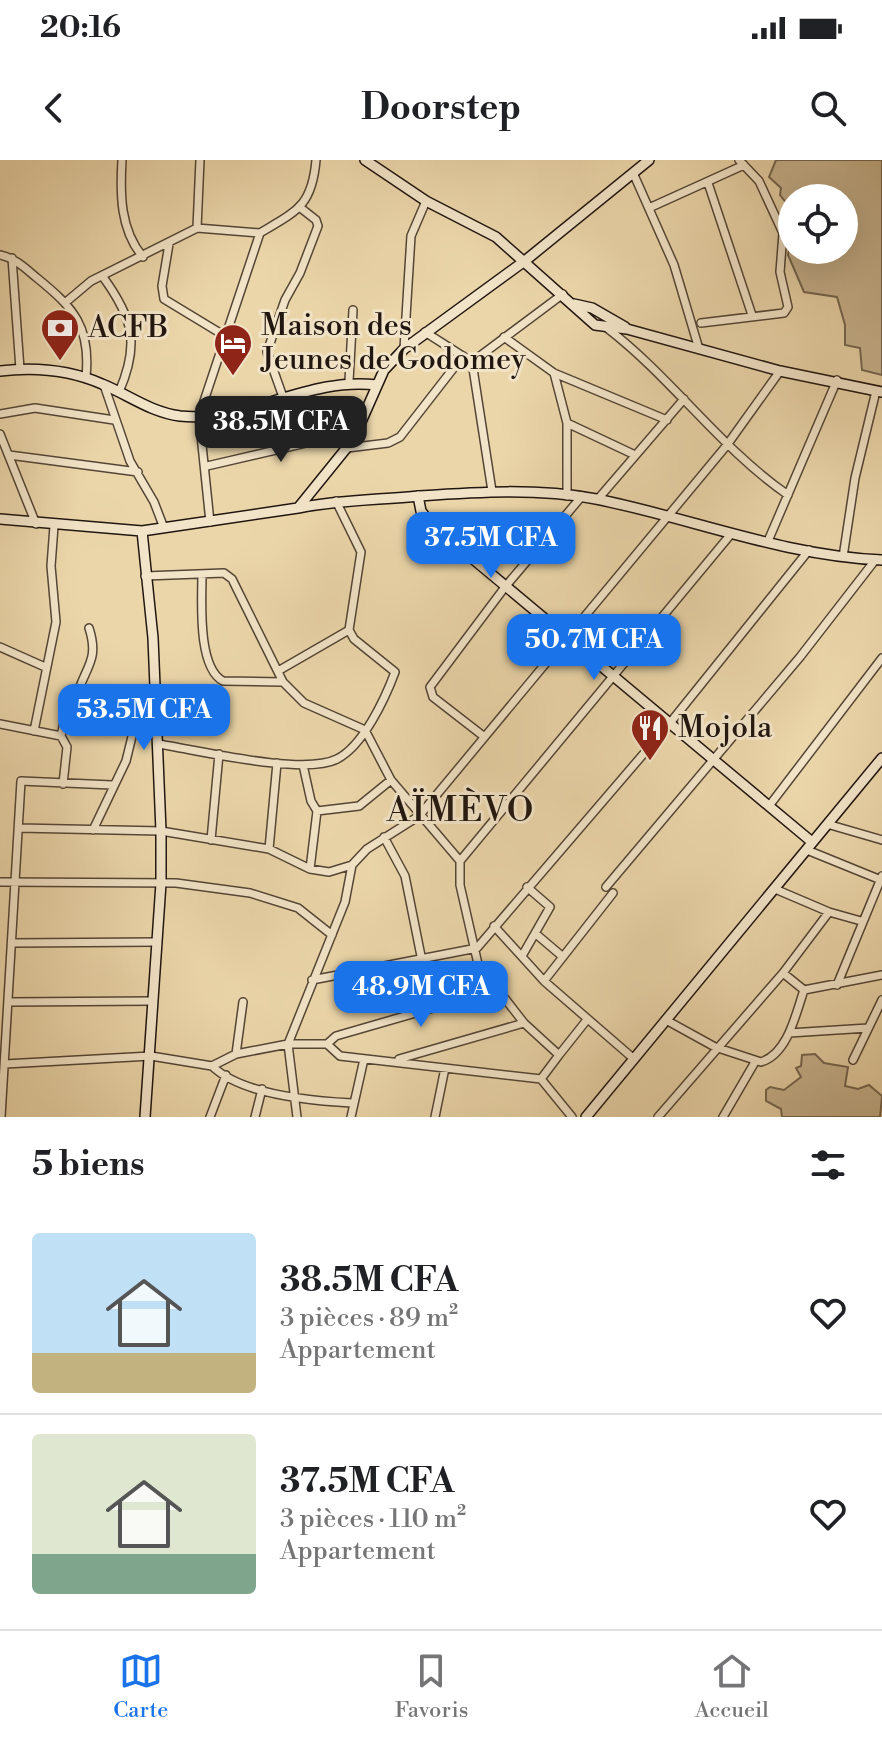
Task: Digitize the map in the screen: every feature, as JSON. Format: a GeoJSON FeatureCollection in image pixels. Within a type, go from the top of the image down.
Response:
{"type":"FeatureCollection","features":[{"type":"Feature","properties":{"kind":"main road"},"geometry":{"type":"LineString","coordinates":[[298,508],[350,444],[384,370],[404,349],[526,260],[649,160]]}},
{"type":"Feature","properties":{"kind":"main road"},"geometry":{"type":"LineString","coordinates":[[370,161],[426,201],[496,237],[526,260],[586,318],[607,328],[627,329],[780,371],[837,380],[879,392]]}},
{"type":"Feature","properties":{"kind":"main road"},"geometry":{"type":"LineString","coordinates":[[574,304],[592,308],[627,329]]}},
{"type":"Feature","properties":{"kind":"main road"},"geometry":{"type":"LineString","coordinates":[[0,371],[20,369],[86,377],[160,412],[199,416],[349,381],[377,385]]}},
{"type":"Feature","properties":{"kind":"main road"},"geometry":{"type":"LineString","coordinates":[[0,519],[54,526],[142,531],[336,501],[492,491],[582,496],[731,534],[843,557],[879,560]]}},
{"type":"Feature","properties":{"kind":"main road"},"geometry":{"type":"LineString","coordinates":[[418,496],[421,511],[430,523],[769,806],[809,846]]}},
{"type":"Feature","properties":{"kind":"main road"},"geometry":{"type":"LineString","coordinates":[[142,531],[157,706],[161,831],[161,883],[145,1117]]}},
{"type":"Feature","properties":{"kind":"main road"},"geometry":{"type":"LineString","coordinates":[[586,1117],[882,758]]}},
{"type":"Feature","properties":{"kind":"street"},"geometry":{"type":"LineString","coordinates":[[122,160],[126,227],[131,243],[143,257]]}},
{"type":"Feature","properties":{"kind":"street"},"geometry":{"type":"LineString","coordinates":[[197,228],[200,160]]}},
{"type":"Feature","properties":{"kind":"street"},"geometry":{"type":"LineString","coordinates":[[66,302],[91,281],[197,228],[260,233],[302,209],[313,185],[316,160]]}},
{"type":"Feature","properties":{"kind":"street"},"geometry":{"type":"LineString","coordinates":[[649,208],[708,183],[742,162],[759,181],[783,233],[780,272],[788,307],[784,313],[701,323]]}},
{"type":"Feature","properties":{"kind":"street"},"geometry":{"type":"LineString","coordinates":[[634,175],[674,265],[699,349]]}},
{"type":"Feature","properties":{"kind":"street"},"geometry":{"type":"LineString","coordinates":[[708,183],[752,315]]}},
{"type":"Feature","properties":{"kind":"street"},"geometry":{"type":"LineString","coordinates":[[404,349],[411,236],[426,201]]}},
{"type":"Feature","properties":{"kind":"street"},"geometry":{"type":"LineString","coordinates":[[283,397],[267,352],[285,300],[300,273],[318,226],[316,220],[302,209]]}},
{"type":"Feature","properties":{"kind":"street"},"geometry":{"type":"LineString","coordinates":[[210,522],[207,466],[199,416],[260,233]]}},
{"type":"Feature","properties":{"kind":"street"},"geometry":{"type":"LineString","coordinates":[[169,244],[162,286],[164,299],[225,336]]}},
{"type":"Feature","properties":{"kind":"street"},"geometry":{"type":"LineString","coordinates":[[0,255],[12,258],[66,302],[84,331],[88,356],[86,377]]}},
{"type":"Feature","properties":{"kind":"street"},"geometry":{"type":"LineString","coordinates":[[12,258],[20,369]]}},
{"type":"Feature","properties":{"kind":"street"},"geometry":{"type":"LineString","coordinates":[[103,277],[130,319],[126,375],[119,392]]}},
{"type":"Feature","properties":{"kind":"street"},"geometry":{"type":"LineString","coordinates":[[472,362],[563,294]]}},
{"type":"Feature","properties":{"kind":"street"},"geometry":{"type":"LineString","coordinates":[[349,381],[353,310]]}},
{"type":"Feature","properties":{"kind":"street"},"geometry":{"type":"LineString","coordinates":[[607,328],[647,359],[749,467],[788,495]]}},
{"type":"Feature","properties":{"kind":"street"},"geometry":{"type":"LineString","coordinates":[[425,332],[472,362],[492,491]]}},
{"type":"Feature","properties":{"kind":"street"},"geometry":{"type":"LineString","coordinates":[[504,337],[554,373],[667,420]]}},
{"type":"Feature","properties":{"kind":"street"},"geometry":{"type":"LineString","coordinates":[[207,466],[319,440],[350,444],[388,443],[400,437],[463,356]]}},
{"type":"Feature","properties":{"kind":"street"},"geometry":{"type":"LineString","coordinates":[[19,828],[161,831],[269,849],[310,869],[329,872],[352,865],[384,837],[419,816],[482,735],[727,445],[780,371]]}},
{"type":"Feature","properties":{"kind":"street"},"geometry":{"type":"LineString","coordinates":[[554,373],[567,423],[567,496]]}},
{"type":"Feature","properties":{"kind":"street"},"geometry":{"type":"LineString","coordinates":[[768,541],[837,380]]}},
{"type":"Feature","properties":{"kind":"street"},"geometry":{"type":"LineString","coordinates":[[104,385],[114,420],[164,528]]}},
{"type":"Feature","properties":{"kind":"street"},"geometry":{"type":"LineString","coordinates":[[843,557],[855,478],[879,392]]}},
{"type":"Feature","properties":{"kind":"street"},"geometry":{"type":"LineString","coordinates":[[598,499],[684,399]]}},
{"type":"Feature","properties":{"kind":"street"},"geometry":{"type":"LineString","coordinates":[[0,414],[26,407],[114,420]]}},
{"type":"Feature","properties":{"kind":"street"},"geometry":{"type":"LineString","coordinates":[[567,423],[635,455]]}},
{"type":"Feature","properties":{"kind":"street"},"geometry":{"type":"LineString","coordinates":[[0,434],[36,524]]}},
{"type":"Feature","properties":{"kind":"street"},"geometry":{"type":"LineString","coordinates":[[9,455],[138,472]]}},
{"type":"Feature","properties":{"kind":"street"},"geometry":{"type":"LineString","coordinates":[[482,735],[433,697],[430,687],[505,587],[582,496]]}},
{"type":"Feature","properties":{"kind":"street"},"geometry":{"type":"LineString","coordinates":[[158,744],[303,765],[340,758],[365,730],[395,672],[354,639],[349,630],[361,552],[336,501]]}},
{"type":"Feature","properties":{"kind":"street"},"geometry":{"type":"LineString","coordinates":[[34,731],[56,622],[51,566],[54,526]]}},
{"type":"Feature","properties":{"kind":"street"},"geometry":{"type":"LineString","coordinates":[[559,1055],[524,1023],[495,990],[478,964],[477,948],[460,885],[460,861],[731,534]]}},
{"type":"Feature","properties":{"kind":"street"},"geometry":{"type":"LineString","coordinates":[[312,980],[421,956],[477,948],[670,723],[809,550]]}},
{"type":"Feature","properties":{"kind":"street"},"geometry":{"type":"LineString","coordinates":[[544,981],[711,758],[800,657],[879,560]]}},
{"type":"Feature","properties":{"kind":"street"},"geometry":{"type":"LineString","coordinates":[[145,576],[224,573],[232,579],[283,682],[304,703],[365,730],[391,780],[460,861]]}},
{"type":"Feature","properties":{"kind":"street"},"geometry":{"type":"LineString","coordinates":[[202,574],[203,635],[206,654],[217,678],[223,681],[283,682]]}},
{"type":"Feature","properties":{"kind":"street"},"geometry":{"type":"LineString","coordinates":[[76,699],[94,656],[95,644],[89,628]]}},
{"type":"Feature","properties":{"kind":"street"},"geometry":{"type":"LineString","coordinates":[[278,671],[349,630]]}},
{"type":"Feature","properties":{"kind":"street"},"geometry":{"type":"LineString","coordinates":[[0,648],[45,667]]}},
{"type":"Feature","properties":{"kind":"street"},"geometry":{"type":"LineString","coordinates":[[769,806],[882,658]]}},
{"type":"Feature","properties":{"kind":"street"},"geometry":{"type":"LineString","coordinates":[[63,784],[67,747],[61,736],[69,699],[157,706]]}},
{"type":"Feature","properties":{"kind":"street"},"geometry":{"type":"LineString","coordinates":[[93,830],[126,761],[140,704]]}},
{"type":"Feature","properties":{"kind":"street"},"geometry":{"type":"LineString","coordinates":[[0,724],[61,736]]}},
{"type":"Feature","properties":{"kind":"street"},"geometry":{"type":"LineString","coordinates":[[211,840],[219,754]]}},
{"type":"Feature","properties":{"kind":"street"},"geometry":{"type":"LineString","coordinates":[[269,849],[277,763]]}},
{"type":"Feature","properties":{"kind":"street"},"geometry":{"type":"LineString","coordinates":[[303,765],[311,801],[317,811],[310,869]]}},
{"type":"Feature","properties":{"kind":"street"},"geometry":{"type":"LineString","coordinates":[[317,811],[359,806],[391,780]]}},
{"type":"Feature","properties":{"kind":"street"},"geometry":{"type":"LineString","coordinates":[[1,1117],[5,1064],[4,1013],[9,1002],[21,781],[112,785]]}},
{"type":"Feature","properties":{"kind":"street"},"geometry":{"type":"LineString","coordinates":[[827,824],[882,840]]}},
{"type":"Feature","properties":{"kind":"street"},"geometry":{"type":"LineString","coordinates":[[384,837],[405,876],[421,956]]}},
{"type":"Feature","properties":{"kind":"street"},"geometry":{"type":"LineString","coordinates":[[809,846],[882,879],[861,921],[837,985]]}},
{"type":"Feature","properties":{"kind":"street"},"geometry":{"type":"LineString","coordinates":[[297,1117],[288,1044],[345,902],[352,865]]}},
{"type":"Feature","properties":{"kind":"street"},"geometry":{"type":"LineString","coordinates":[[0,882],[161,883],[250,893],[298,908],[332,935]]}},
{"type":"Feature","properties":{"kind":"street"},"geometry":{"type":"LineString","coordinates":[[522,956],[550,907],[527,887]]}},
{"type":"Feature","properties":{"kind":"street"},"geometry":{"type":"LineString","coordinates":[[775,889],[829,912],[861,921]]}},
{"type":"Feature","properties":{"kind":"street"},"geometry":{"type":"LineString","coordinates":[[658,1117],[715,1047],[783,973],[829,912]]}},
{"type":"Feature","properties":{"kind":"street"},"geometry":{"type":"LineString","coordinates":[[494,926],[586,1021],[634,1059]]}},
{"type":"Feature","properties":{"kind":"street"},"geometry":{"type":"LineString","coordinates":[[536,934],[563,957]]}},
{"type":"Feature","properties":{"kind":"street"},"geometry":{"type":"LineString","coordinates":[[13,943],[157,942]]}},
{"type":"Feature","properties":{"kind":"street"},"geometry":{"type":"LineString","coordinates":[[783,973],[804,990],[882,975]]}},
{"type":"Feature","properties":{"kind":"street"},"geometry":{"type":"LineString","coordinates":[[212,1066],[236,1054],[288,1044],[327,1044],[336,1036],[495,990]]}},
{"type":"Feature","properties":{"kind":"street"},"geometry":{"type":"LineString","coordinates":[[666,1020],[715,1047],[755,1062],[770,1059],[789,1033],[804,990]]}},
{"type":"Feature","properties":{"kind":"street"},"geometry":{"type":"LineString","coordinates":[[853,1060],[882,1000]]}},
{"type":"Feature","properties":{"kind":"street"},"geometry":{"type":"LineString","coordinates":[[9,1002],[152,1001]]}},
{"type":"Feature","properties":{"kind":"street"},"geometry":{"type":"LineString","coordinates":[[236,1054],[243,1002]]}},
{"type":"Feature","properties":{"kind":"street"},"geometry":{"type":"LineString","coordinates":[[541,1079],[586,1021]]}},
{"type":"Feature","properties":{"kind":"street"},"geometry":{"type":"LineString","coordinates":[[393,1061],[524,1023]]}},
{"type":"Feature","properties":{"kind":"street"},"geometry":{"type":"LineString","coordinates":[[789,1033],[868,1028]]}},
{"type":"Feature","properties":{"kind":"street"},"geometry":{"type":"LineString","coordinates":[[327,1044],[340,1056],[541,1079],[572,1117]]}},
{"type":"Feature","properties":{"kind":"street"},"geometry":{"type":"LineString","coordinates":[[5,1064],[151,1056],[212,1066],[226,1075],[295,1100],[352,1103]]}},
{"type":"Feature","properties":{"kind":"street"},"geometry":{"type":"LineString","coordinates":[[351,1117],[364,1059]]}},
{"type":"Feature","properties":{"kind":"street"},"geometry":{"type":"LineString","coordinates":[[723,1117],[755,1062]]}},
{"type":"Feature","properties":{"kind":"street"},"geometry":{"type":"LineString","coordinates":[[435,1117],[445,1068]]}},
{"type":"Feature","properties":{"kind":"street"},"geometry":{"type":"LineString","coordinates":[[210,1117],[226,1075]]}},
{"type":"Feature","properties":{"kind":"street"},"geometry":{"type":"LineString","coordinates":[[255,1117],[262,1089]]}},
{"type":"Feature","properties":{"kind":"shaded area"},"geometry":{"type":"Polygon","coordinates":[[[776,160],[882,160],[882,375],[862,370],[860,348],[845,345],[845,325],[837,297],[804,292],[792,264],[858,264],[858,184],[778,185],[769,177],[776,160]]]}},
{"type":"Feature","properties":{"kind":"shaded area"},"geometry":{"type":"Polygon","coordinates":[[[815,1054],[824,1063],[848,1067],[845,1086],[858,1089],[869,1085],[882,1096],[880,1117],[782,1117],[781,1109],[766,1101],[766,1090],[770,1087],[784,1090],[801,1077],[796,1068],[801,1066],[802,1055],[815,1054]]]}},
{"type":"Feature","properties":{"kind":"place","name":"ACFB"},"geometry":{"type":"Point","coordinates":[60,362]}},
{"type":"Feature","properties":{"kind":"place","name":"Maison des Jeunes de Godomey"},"geometry":{"type":"Point","coordinates":[233,377]}},
{"type":"Feature","properties":{"kind":"place","name":"Mojola"},"geometry":{"type":"Point","coordinates":[650,762]}},
{"type":"Feature","properties":{"kind":"district","name":"AÏMÈVO"},"geometry":{"type":"Point","coordinates":[461,811]}}]}
